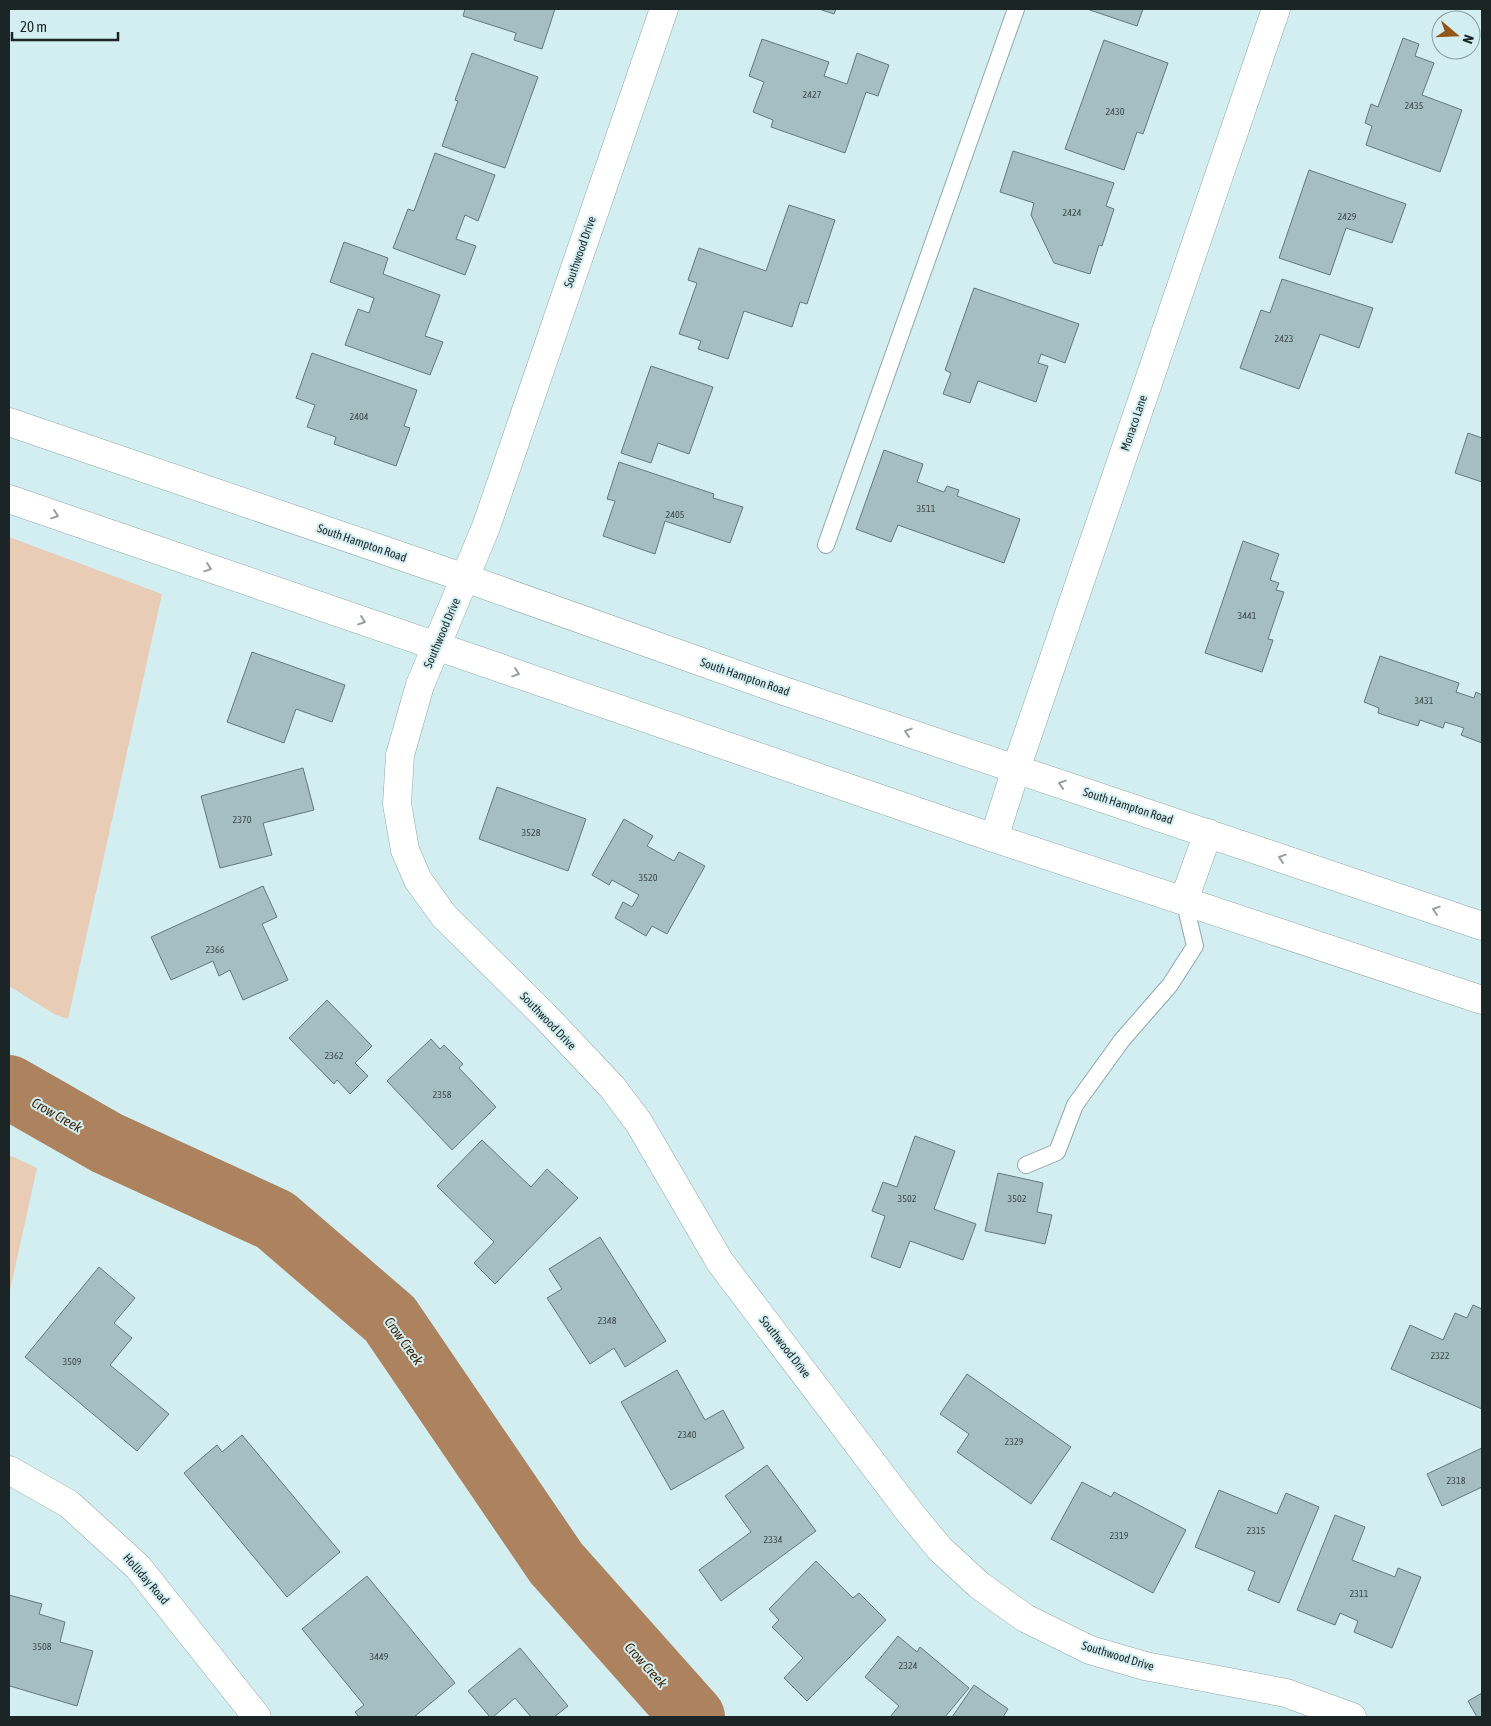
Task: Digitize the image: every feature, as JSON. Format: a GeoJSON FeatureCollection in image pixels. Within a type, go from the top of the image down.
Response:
{"type":"FeatureCollection","features":[{"type":"Feature","properties":{"kind":"street","name":"Southwood Drive"},"geometry":{"type":"LineString","coordinates":[[664,9],[486,527],[420,685],[400,755],[398,804],[405,850],[418,880],[444,916],[544,1015],[612,1087],[639,1123],[720,1262],[911,1514],[940,1549],[978,1585],[1025,1618],[1090,1650],[1144,1666],[1286,1693],[1352,1717]]}},
{"type":"Feature","properties":{"kind":"street","name":"Monaco Lane"},"geometry":{"type":"LineString","coordinates":[[994,838],[1276,9]]}},
{"type":"Feature","properties":{"kind":"street","name":"South Hampton Road"},"geometry":{"type":"LineString","coordinates":[[9,422],[464,578],[778,689],[1482,926]]}},
{"type":"Feature","properties":{"kind":"street"},"geometry":{"type":"LineString","coordinates":[[9,499],[994,838],[1482,1000]]}},
{"type":"Feature","properties":{"kind":"street"},"geometry":{"type":"LineString","coordinates":[[1184,900],[1208,833]]}},
{"type":"Feature","properties":{"kind":"street","name":"Holliday Road"},"geometry":{"type":"LineString","coordinates":[[9,1470],[69,1504],[138,1567],[257,1717]]}},
{"type":"Feature","properties":{"kind":"lane"},"geometry":{"type":"LineString","coordinates":[[826,545],[1016,9]]}},
{"type":"Feature","properties":{"kind":"lane"},"geometry":{"type":"LineString","coordinates":[[1026,1164],[1057,1152],[1075,1105],[1122,1040],[1170,985],[1195,946],[1184,900]]}},
{"type":"Feature","properties":{"kind":"shaded area"},"geometry":{"type":"Polygon","coordinates":[[[9,537],[162,594],[68,1019],[56,1015],[9,986],[9,537]]]}},
{"type":"Feature","properties":{"kind":"shaded area"},"geometry":{"type":"Polygon","coordinates":[[[9,1155],[37,1168],[9,1295],[9,1155]]]}},
{"type":"Feature","properties":{"kind":"building"},"geometry":{"type":"Polygon","coordinates":[[[465,9],[555,9],[542,49],[514,40],[516,33],[463,16],[465,9]]]}},
{"type":"Feature","properties":{"kind":"building"},"geometry":{"type":"Polygon","coordinates":[[[819,9],[836,9],[834,14],[819,9]]]}},
{"type":"Feature","properties":{"kind":"building"},"geometry":{"type":"Polygon","coordinates":[[[1087,9],[1143,9],[1137,26],[1087,9]]]}},
{"type":"Feature","properties":{"kind":"building"},"geometry":{"type":"Polygon","coordinates":[[[1403,38],[1419,44],[1415,56],[1434,63],[1422,95],[1462,110],[1440,172],[1366,145],[1372,126],[1365,123],[1371,104],[1378,107],[1403,38]]]}},
{"type":"Feature","properties":{"kind":"building"},"geometry":{"type":"Polygon","coordinates":[[[762,39],[829,62],[824,76],[847,84],[857,53],[889,65],[878,96],[866,92],[845,153],[771,127],[773,120],[753,112],[764,82],[749,76],[762,39]]]}},
{"type":"Feature","properties":{"kind":"building"},"geometry":{"type":"Polygon","coordinates":[[[1104,40],[1168,63],[1143,134],[1137,132],[1124,170],[1065,149],[1104,40]]]}},
{"type":"Feature","properties":{"kind":"building"},"geometry":{"type":"Polygon","coordinates":[[[472,53],[538,77],[505,168],[442,146],[458,101],[455,100],[472,53]]]}},
{"type":"Feature","properties":{"kind":"building"},"geometry":{"type":"Polygon","coordinates":[[[1013,151],[1114,183],[1106,206],[1114,209],[1102,246],[1099,245],[1090,274],[1054,263],[1031,215],[1034,203],[1000,192],[1013,151]]]}},
{"type":"Feature","properties":{"kind":"building"},"geometry":{"type":"Polygon","coordinates":[[[435,153],[495,175],[478,221],[465,215],[456,239],[476,246],[465,275],[393,248],[408,209],[414,211],[435,153]]]}},
{"type":"Feature","properties":{"kind":"building"},"geometry":{"type":"Polygon","coordinates":[[[1309,170],[1406,204],[1392,243],[1346,228],[1330,275],[1279,258],[1309,170]]]}},
{"type":"Feature","properties":{"kind":"building"},"geometry":{"type":"Polygon","coordinates":[[[789,205],[835,220],[807,304],[800,302],[792,327],[744,311],[728,359],[698,349],[701,341],[679,334],[697,283],[688,280],[699,248],[766,271],[789,205]]]}},
{"type":"Feature","properties":{"kind":"building"},"geometry":{"type":"Polygon","coordinates":[[[344,242],[388,258],[383,274],[440,295],[425,336],[443,342],[430,375],[345,345],[358,309],[369,313],[374,298],[330,282],[344,242]]]}},
{"type":"Feature","properties":{"kind":"building"},"geometry":{"type":"Polygon","coordinates":[[[1282,279],[1373,308],[1359,348],[1320,334],[1299,389],[1240,368],[1261,310],[1270,313],[1282,279]]]}},
{"type":"Feature","properties":{"kind":"building"},"geometry":{"type":"Polygon","coordinates":[[[974,288],[1079,324],[1065,363],[1041,354],[1038,363],[1048,366],[1036,402],[978,381],[970,403],[943,394],[951,373],[945,370],[974,288]]]}},
{"type":"Feature","properties":{"kind":"building"},"geometry":{"type":"Polygon","coordinates":[[[312,353],[417,390],[404,426],[410,428],[396,466],[334,444],[336,437],[307,427],[315,405],[296,398],[312,353]]]}},
{"type":"Feature","properties":{"kind":"building"},"geometry":{"type":"Polygon","coordinates":[[[651,366],[713,387],[689,454],[658,443],[651,463],[621,453],[651,366]]]}},
{"type":"Feature","properties":{"kind":"building"},"geometry":{"type":"Polygon","coordinates":[[[1468,433],[1482,438],[1482,482],[1455,473],[1468,433]]]}},
{"type":"Feature","properties":{"kind":"building"},"geometry":{"type":"Polygon","coordinates":[[[884,450],[923,464],[917,482],[944,492],[947,486],[959,490],[957,496],[1020,519],[1004,563],[898,525],[891,542],[856,529],[884,450]]]}},
{"type":"Feature","properties":{"kind":"building"},"geometry":{"type":"Polygon","coordinates":[[[619,462],[714,494],[713,498],[743,507],[730,543],[665,521],[655,554],[603,536],[615,501],[607,499],[619,462]]]}},
{"type":"Feature","properties":{"kind":"building"},"geometry":{"type":"Polygon","coordinates":[[[1243,541],[1279,554],[1270,580],[1279,583],[1276,590],[1284,592],[1268,639],[1273,640],[1262,672],[1205,653],[1243,541]]]}},
{"type":"Feature","properties":{"kind":"building"},"geometry":{"type":"Polygon","coordinates":[[[252,652],[345,685],[332,722],[296,709],[284,743],[227,722],[252,652]]]}},
{"type":"Feature","properties":{"kind":"building"},"geometry":{"type":"Polygon","coordinates":[[[1380,656],[1459,683],[1456,692],[1474,698],[1476,692],[1482,695],[1482,743],[1461,735],[1464,728],[1445,722],[1443,728],[1420,720],[1418,726],[1378,713],[1379,708],[1364,702],[1380,656]]]}},
{"type":"Feature","properties":{"kind":"building"},"geometry":{"type":"Polygon","coordinates":[[[303,768],[314,810],[263,823],[272,855],[220,868],[201,796],[303,768]]]}},
{"type":"Feature","properties":{"kind":"building"},"geometry":{"type":"Polygon","coordinates":[[[497,787],[586,819],[568,871],[479,839],[497,787]]]}},
{"type":"Feature","properties":{"kind":"building"},"geometry":{"type":"Polygon","coordinates":[[[624,819],[653,836],[647,846],[674,861],[679,852],[705,866],[667,934],[652,926],[646,936],[615,918],[623,902],[632,907],[639,895],[612,880],[609,885],[592,875],[624,819]]]}},
{"type":"Feature","properties":{"kind":"building"},"geometry":{"type":"Polygon","coordinates":[[[263,886],[277,917],[262,924],[288,980],[243,1000],[230,970],[219,976],[213,961],[171,980],[151,937],[263,886]]]}},
{"type":"Feature","properties":{"kind":"building"},"geometry":{"type":"Polygon","coordinates":[[[327,1000],[372,1046],[355,1063],[368,1076],[350,1094],[337,1080],[334,1084],[289,1038],[327,1000]]]}},
{"type":"Feature","properties":{"kind":"building"},"geometry":{"type":"Polygon","coordinates":[[[431,1039],[440,1049],[444,1045],[463,1064],[459,1068],[496,1107],[452,1150],[387,1081],[431,1039]]]}},
{"type":"Feature","properties":{"kind":"building"},"geometry":{"type":"Polygon","coordinates":[[[915,1136],[955,1151],[934,1209],[976,1224],[963,1260],[910,1241],[900,1268],[871,1257],[885,1216],[872,1211],[883,1182],[897,1187],[915,1136]]]}},
{"type":"Feature","properties":{"kind":"building"},"geometry":{"type":"Polygon","coordinates":[[[482,1140],[531,1187],[547,1169],[578,1198],[495,1284],[474,1263],[494,1242],[437,1186],[482,1140]]]}},
{"type":"Feature","properties":{"kind":"building"},"geometry":{"type":"Polygon","coordinates":[[[998,1173],[1043,1183],[1037,1212],[1052,1215],[1045,1244],[985,1231],[998,1173]]]}},
{"type":"Feature","properties":{"kind":"building"},"geometry":{"type":"Polygon","coordinates":[[[600,1237],[666,1341],[625,1367],[614,1348],[590,1364],[547,1298],[562,1289],[549,1269],[600,1237]]]}},
{"type":"Feature","properties":{"kind":"building"},"geometry":{"type":"Polygon","coordinates":[[[99,1267],[135,1298],[114,1323],[132,1338],[110,1365],[169,1414],[137,1451],[25,1357],[99,1267]]]}},
{"type":"Feature","properties":{"kind":"building"},"geometry":{"type":"Polygon","coordinates":[[[1473,1305],[1482,1309],[1482,1409],[1391,1369],[1410,1325],[1443,1340],[1455,1313],[1467,1318],[1473,1305]]]}},
{"type":"Feature","properties":{"kind":"building"},"geometry":{"type":"Polygon","coordinates":[[[677,1370],[705,1420],[723,1410],[744,1448],[671,1490],[621,1402],[677,1370]]]}},
{"type":"Feature","properties":{"kind":"building"},"geometry":{"type":"Polygon","coordinates":[[[967,1374],[1071,1447],[1031,1504],[957,1452],[969,1434],[940,1414],[967,1374]]]}},
{"type":"Feature","properties":{"kind":"building"},"geometry":{"type":"Polygon","coordinates":[[[242,1435],[340,1552],[287,1597],[184,1473],[217,1445],[222,1452],[242,1435]]]}},
{"type":"Feature","properties":{"kind":"building"},"geometry":{"type":"Polygon","coordinates":[[[1482,1448],[1482,1487],[1442,1506],[1427,1474],[1482,1448]]]}},
{"type":"Feature","properties":{"kind":"building"},"geometry":{"type":"Polygon","coordinates":[[[767,1465],[816,1531],[721,1601],[699,1570],[751,1532],[725,1496],[767,1465]]]}},
{"type":"Feature","properties":{"kind":"building"},"geometry":{"type":"Polygon","coordinates":[[[1082,1482],[1111,1497],[1114,1492],[1186,1530],[1153,1593],[1051,1539],[1082,1482]]]}},
{"type":"Feature","properties":{"kind":"building"},"geometry":{"type":"Polygon","coordinates":[[[1219,1490],[1277,1514],[1286,1493],[1319,1507],[1279,1603],[1248,1590],[1255,1572],[1195,1547],[1219,1490]]]}},
{"type":"Feature","properties":{"kind":"building"},"geometry":{"type":"Polygon","coordinates":[[[1335,1515],[1365,1527],[1352,1560],[1395,1577],[1398,1568],[1421,1577],[1392,1648],[1354,1632],[1358,1621],[1340,1613],[1335,1625],[1297,1610],[1335,1515]]]}},
{"type":"Feature","properties":{"kind":"building"},"geometry":{"type":"Polygon","coordinates":[[[816,1561],[853,1598],[859,1593],[886,1620],[807,1701],[784,1678],[803,1658],[772,1627],[779,1620],[769,1609],[816,1561]]]}},
{"type":"Feature","properties":{"kind":"building"},"geometry":{"type":"Polygon","coordinates":[[[367,1576],[455,1683],[414,1717],[359,1717],[355,1712],[364,1705],[302,1629],[367,1576]]]}},
{"type":"Feature","properties":{"kind":"building"},"geometry":{"type":"Polygon","coordinates":[[[9,1595],[42,1604],[39,1614],[65,1622],[60,1642],[93,1651],[77,1706],[10,1686],[9,1689],[9,1595]]]}},
{"type":"Feature","properties":{"kind":"building"},"geometry":{"type":"Polygon","coordinates":[[[898,1636],[917,1652],[920,1647],[969,1688],[945,1717],[890,1717],[899,1706],[865,1677],[898,1636]]]}},
{"type":"Feature","properties":{"kind":"building"},"geometry":{"type":"Polygon","coordinates":[[[520,1648],[568,1706],[554,1717],[531,1717],[515,1698],[493,1717],[490,1717],[468,1691],[520,1648]]]}},
{"type":"Feature","properties":{"kind":"building"},"geometry":{"type":"Polygon","coordinates":[[[974,1685],[1008,1709],[1003,1717],[952,1717],[974,1685]]]}},
{"type":"Feature","properties":{"kind":"building"},"geometry":{"type":"Polygon","coordinates":[[[1482,1693],[1482,1717],[1477,1717],[1468,1701],[1482,1693]]]}},
{"type":"Feature","properties":{"kind":"waterway","name":"Crow Creek"},"geometry":{"type":"LineString","coordinates":[[9,1087],[107,1143],[275,1220],[390,1319],[556,1563],[693,1717]]}}]}
